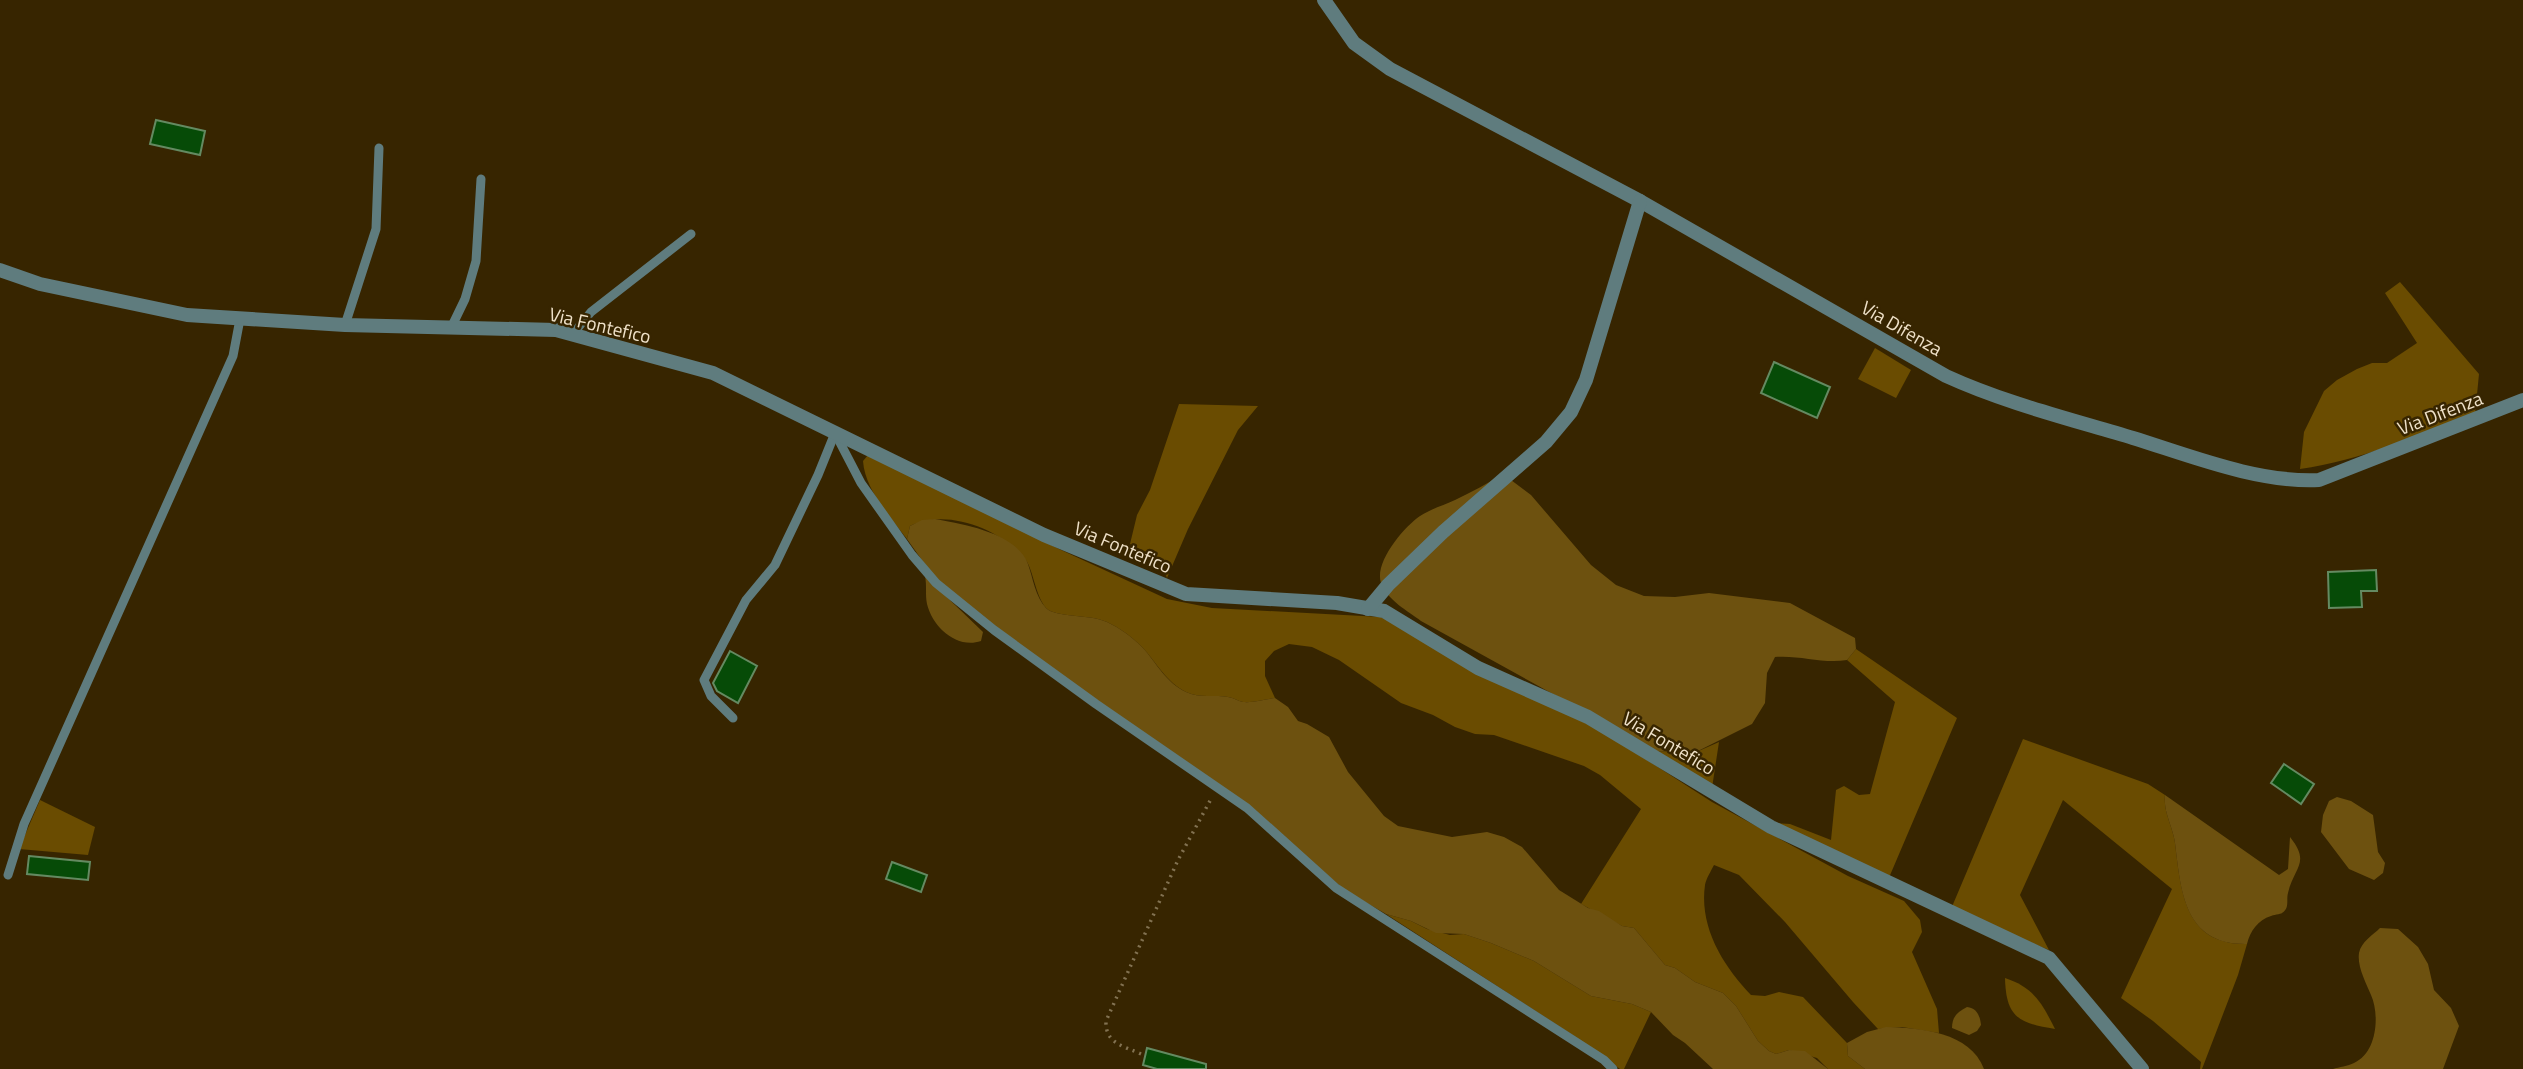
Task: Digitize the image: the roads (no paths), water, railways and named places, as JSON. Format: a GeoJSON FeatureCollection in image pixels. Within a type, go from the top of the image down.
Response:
{"type":"FeatureCollection","features":[{"type":"Feature","properties":{"kind":"street","name":"Via Difenza"},"geometry":{"type":"LineString","coordinates":[[1324,0],[1354,43],[1390,69],[1640,201],[1946,376],[1982,393],[2278,480],[2319,480],[2523,400]]}},
{"type":"Feature","properties":{"kind":"street"},"geometry":{"type":"LineString","coordinates":[[1368,609],[1388,585],[1443,533],[1546,442],[1571,412],[1586,380],[1640,201]]}},
{"type":"Feature","properties":{"kind":"street","name":"Via Fontefico"},"geometry":{"type":"LineString","coordinates":[[0,270],[40,284],[187,315],[345,325],[556,330],[713,373],[1044,535],[1186,594],[1337,603],[1384,611],[1478,668],[1588,717],[1770,827],[2049,958],[2142,1069]]}},
{"type":"Feature","properties":{"kind":"lane"},"geometry":{"type":"LineString","coordinates":[[345,325],[376,229],[379,148]]}},
{"type":"Feature","properties":{"kind":"lane"},"geometry":{"type":"LineString","coordinates":[[451,328],[466,299],[476,261],[481,179]]}},
{"type":"Feature","properties":{"kind":"lane"},"geometry":{"type":"LineString","coordinates":[[572,335],[591,312],[691,234]]}},
{"type":"Feature","properties":{"kind":"lane"},"geometry":{"type":"LineString","coordinates":[[8,875],[24,824],[233,356],[240,319]]}},
{"type":"Feature","properties":{"kind":"lane"},"geometry":{"type":"LineString","coordinates":[[733,718],[710,696],[704,680],[746,600],[775,565],[835,433]]}},
{"type":"Feature","properties":{"kind":"lane"},"geometry":{"type":"LineString","coordinates":[[835,433],[861,483],[912,555],[936,583],[994,630],[1247,808],[1336,888],[1604,1060],[1613,1069]]}}]}
